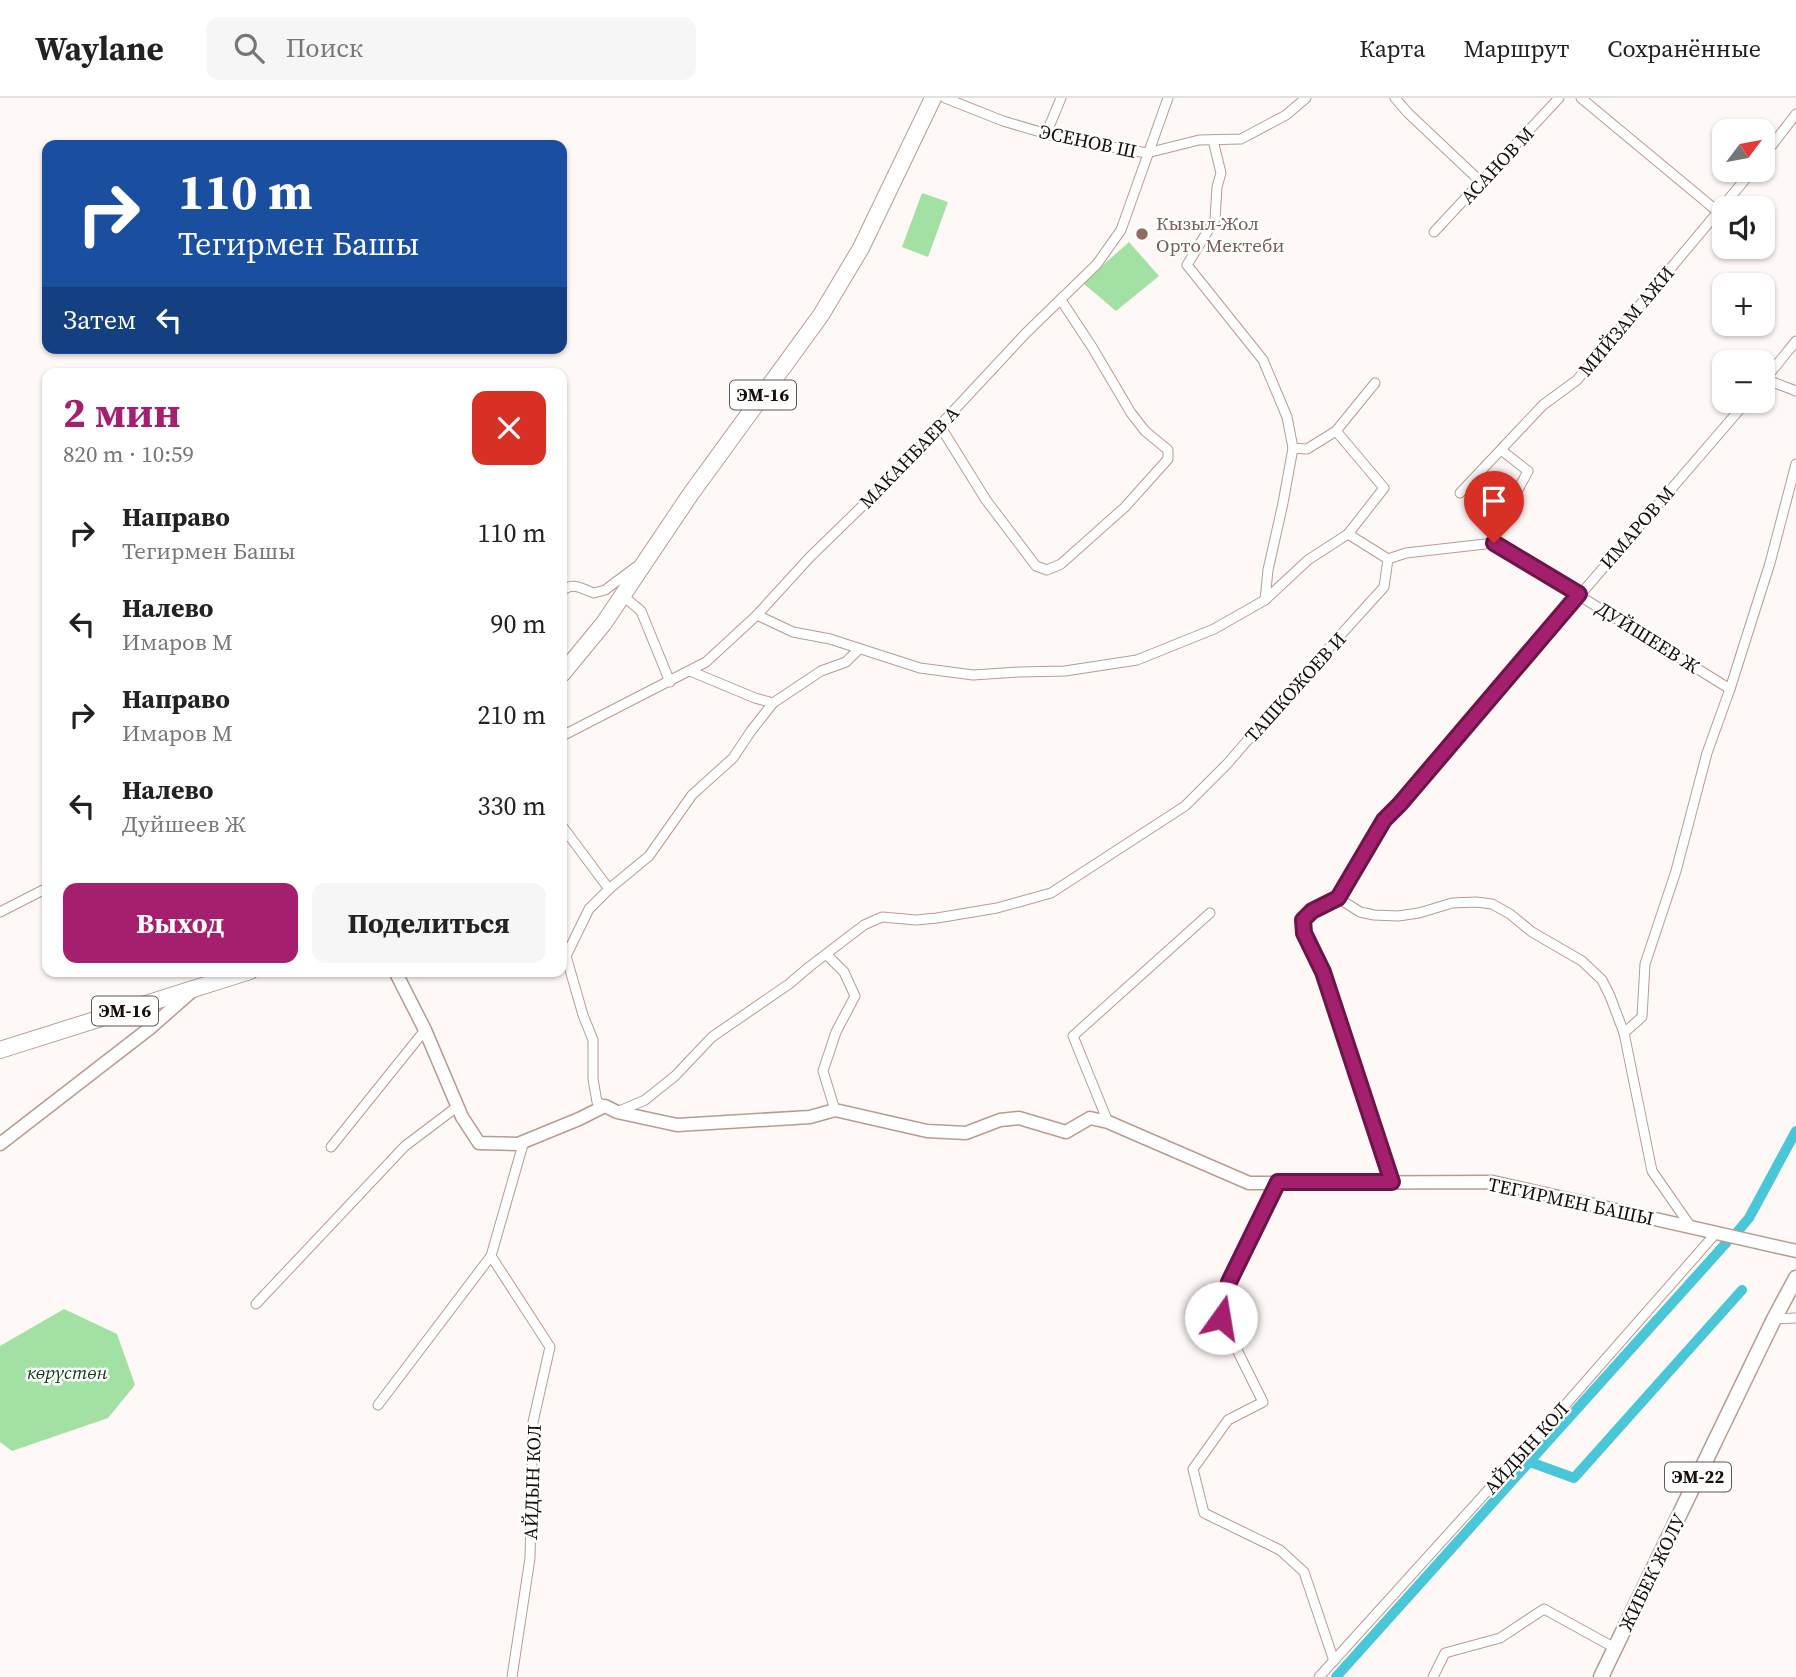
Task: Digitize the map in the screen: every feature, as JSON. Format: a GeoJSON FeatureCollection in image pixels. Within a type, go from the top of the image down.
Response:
{"type":"FeatureCollection","features":[{"type":"Feature","properties":{"kind":"highway","name":"ЭМ-16"},"geometry":{"type":"LineString","coordinates":[[567,668],[604,623],[690,495],[821,315],[861,248],[933,98]]}},
{"type":"Feature","properties":{"kind":"highway","name":"ЭМ-16"},"geometry":{"type":"LineString","coordinates":[[0,1051],[232,977]]}},
{"type":"Feature","properties":{"kind":"main road","name":"ЖИБЕК ЖОЛУ"},"geometry":{"type":"LineString","coordinates":[[1601,1677],[1774,1319],[1792,1292],[1796,1278]]}},
{"type":"Feature","properties":{"kind":"street","name":"ЭСЕНОВ Ш"},"geometry":{"type":"LineString","coordinates":[[945,98],[1003,121],[1064,139],[1147,153],[1199,140],[1241,139],[1286,115],[1306,98]]}},
{"type":"Feature","properties":{"kind":"street"},"geometry":{"type":"LineString","coordinates":[[1046,134],[1061,98]]}},
{"type":"Feature","properties":{"kind":"street","name":"МАКАНБАЕВ А"},"geometry":{"type":"LineString","coordinates":[[567,734],[706,662],[757,615],[810,557],[888,481],[1017,343],[1097,264],[1121,230],[1168,98]]}},
{"type":"Feature","properties":{"kind":"street"},"geometry":{"type":"LineString","coordinates":[[1395,98],[1408,114],[1480,182]]}},
{"type":"Feature","properties":{"kind":"street","name":"АСАНОВ М"},"geometry":{"type":"LineString","coordinates":[[1434,232],[1559,98]]}},
{"type":"Feature","properties":{"kind":"street"},"geometry":{"type":"LineString","coordinates":[[1581,98],[1712,207]]}},
{"type":"Feature","properties":{"kind":"street"},"geometry":{"type":"LineString","coordinates":[[1775,141],[1796,114]]}},
{"type":"Feature","properties":{"kind":"street"},"geometry":{"type":"LineString","coordinates":[[1213,140],[1221,173],[1217,187],[1215,219],[1187,265],[1263,360],[1287,416],[1293,448],[1268,569],[1265,600]]}},
{"type":"Feature","properties":{"kind":"street","name":"МИЙЗАМ АЖИ"},"geometry":{"type":"LineString","coordinates":[[1730,196],[1742,182]]}},
{"type":"Feature","properties":{"kind":"street","name":"МИЙЗАМ АЖИ"},"geometry":{"type":"LineString","coordinates":[[1460,493],[1543,405],[1577,380],[1712,217]]}},
{"type":"Feature","properties":{"kind":"street"},"geometry":{"type":"LineString","coordinates":[[940,426],[986,500],[1036,566],[1047,570],[1061,564],[1125,507],[1168,459],[1168,450],[1145,431],[1131,414],[1097,355],[1060,300]]}},
{"type":"Feature","properties":{"kind":"street"},"geometry":{"type":"LineString","coordinates":[[1775,367],[1796,341]]}},
{"type":"Feature","properties":{"kind":"street"},"geometry":{"type":"LineString","coordinates":[[1293,448],[1307,449],[1336,431],[1375,383]]}},
{"type":"Feature","properties":{"kind":"street"},"geometry":{"type":"LineString","coordinates":[[1775,384],[1796,391]]}},
{"type":"Feature","properties":{"kind":"street","name":"ИМАРОВ М"},"geometry":{"type":"LineString","coordinates":[[1392,1182],[1323,972],[1304,933],[1303,920],[1312,911],[1338,898],[1384,820],[1737,413]]}},
{"type":"Feature","properties":{"kind":"street"},"geometry":{"type":"LineString","coordinates":[[757,615],[793,632],[830,639],[920,668],[973,675],[1065,671],[1137,660],[1214,629],[1265,600],[1308,560],[1348,534],[1384,488],[1336,431]]}},
{"type":"Feature","properties":{"kind":"street"},"geometry":{"type":"LineString","coordinates":[[1348,534],[1388,559],[1406,553],[1494,543],[1492,531],[1528,471],[1501,450]]}},
{"type":"Feature","properties":{"kind":"street"},"geometry":{"type":"LineString","coordinates":[[1624,1033],[1642,1017],[1645,964],[1676,871],[1707,753],[1770,564],[1796,464]]}},
{"type":"Feature","properties":{"kind":"street","name":"ДУЙШЕЕВ Ж"},"geometry":{"type":"LineString","coordinates":[[1494,543],[1730,689]]}},
{"type":"Feature","properties":{"kind":"street"},"geometry":{"type":"LineString","coordinates":[[567,586],[574,584],[594,593],[604,590],[648,557]]}},
{"type":"Feature","properties":{"kind":"street","name":"ТАШКОЖОЕВ И"},"geometry":{"type":"LineString","coordinates":[[611,1109],[645,1100],[675,1076],[712,1037],[789,984],[864,925],[882,917],[916,920],[997,908],[1051,893],[1185,806],[1227,764],[1384,586],[1388,559]]}},
{"type":"Feature","properties":{"kind":"street"},"geometry":{"type":"LineString","coordinates":[[622,595],[641,611],[670,682]]}},
{"type":"Feature","properties":{"kind":"street"},"geometry":{"type":"LineString","coordinates":[[567,954],[589,909],[649,856],[692,795],[733,758],[774,703],[821,671],[846,662],[859,649]]}},
{"type":"Feature","properties":{"kind":"street"},"geometry":{"type":"LineString","coordinates":[[690,671],[774,703]]}},
{"type":"Feature","properties":{"kind":"street"},"geometry":{"type":"LineString","coordinates":[[567,833],[609,889]]}},
{"type":"Feature","properties":{"kind":"street"},"geometry":{"type":"LineString","coordinates":[[0,912],[42,891]]}},
{"type":"Feature","properties":{"kind":"street"},"geometry":{"type":"LineString","coordinates":[[1338,898],[1360,912],[1398,916],[1452,903],[1492,904],[1510,914],[1532,932],[1582,961],[1602,980],[1624,1033],[1652,1171],[1691,1227]]}},
{"type":"Feature","properties":{"kind":"street"},"geometry":{"type":"LineString","coordinates":[[1108,1122],[1073,1036],[1210,912]]}},
{"type":"Feature","properties":{"kind":"street"},"geometry":{"type":"LineString","coordinates":[[827,955],[844,972],[855,996],[836,1032],[823,1071],[835,1110]]}},
{"type":"Feature","properties":{"kind":"street"},"geometry":{"type":"LineString","coordinates":[[567,959],[593,1040],[593,1079],[597,1102],[611,1109],[677,1125],[810,1117],[835,1110],[927,1131],[966,1133],[1000,1121],[1019,1118],[1066,1132],[1090,1118],[1108,1122]]}},
{"type":"Feature","properties":{"kind":"street"},"geometry":{"type":"LineString","coordinates":[[398,977],[425,1030],[462,1117],[479,1143],[518,1144],[611,1109]]}},
{"type":"Feature","properties":{"kind":"street"},"geometry":{"type":"LineString","coordinates":[[0,1144],[150,1028],[195,989]]}},
{"type":"Feature","properties":{"kind":"street"},"geometry":{"type":"LineString","coordinates":[[331,1147],[425,1030]]}},
{"type":"Feature","properties":{"kind":"street"},"geometry":{"type":"LineString","coordinates":[[256,1304],[405,1146],[458,1106]]}},
{"type":"Feature","properties":{"kind":"street","name":"ТЕГИРМЕН БАШЫ"},"geometry":{"type":"LineString","coordinates":[[1108,1122],[1249,1183],[1492,1182],[1796,1251]]}},
{"type":"Feature","properties":{"kind":"street"},"geometry":{"type":"LineString","coordinates":[[378,1405],[491,1256],[524,1141]]}},
{"type":"Feature","properties":{"kind":"street"},"geometry":{"type":"LineString","coordinates":[[1278,1182],[1229,1282],[1221,1318],[1263,1402],[1228,1420],[1193,1469],[1204,1513],[1280,1550],[1304,1572],[1334,1661]]}},
{"type":"Feature","properties":{"kind":"street","name":"АЙДЫН КОЛ"},"geometry":{"type":"LineString","coordinates":[[1319,1677],[1566,1404],[1716,1233]]}},
{"type":"Feature","properties":{"kind":"street","name":"АЙДЫН КОЛ"},"geometry":{"type":"LineString","coordinates":[[491,1256],[550,1347],[533,1422],[530,1558],[512,1677]]}},
{"type":"Feature","properties":{"kind":"street"},"geometry":{"type":"LineString","coordinates":[[1774,1319],[1796,1318]]}},
{"type":"Feature","properties":{"kind":"street"},"geometry":{"type":"LineString","coordinates":[[1433,1677],[1445,1653],[1500,1638],[1544,1609],[1615,1648]]}},
{"type":"Feature","properties":{"kind":"green space"},"geometry":{"type":"Polygon","coordinates":[[[922,193],[948,202],[928,257],[902,247],[922,193]]]}},
{"type":"Feature","properties":{"kind":"green space"},"geometry":{"type":"Polygon","coordinates":[[[1129,242],[1159,276],[1116,311],[1083,283],[1129,242]]]}},
{"type":"Feature","properties":{"kind":"green space","name":"көрүстөн"},"geometry":{"type":"Polygon","coordinates":[[[64,1309],[117,1334],[135,1385],[108,1418],[12,1451],[0,1442],[0,1346],[64,1309]]]}},
{"type":"Feature","properties":{"kind":"waterway"},"geometry":{"type":"LineString","coordinates":[[1738,1231],[1749,1218],[1796,1131]]}},
{"type":"Feature","properties":{"kind":"waterway"},"geometry":{"type":"LineString","coordinates":[[1336,1677],[1727,1242]]}},
{"type":"Feature","properties":{"kind":"waterway"},"geometry":{"type":"LineString","coordinates":[[1530,1462],[1574,1478],[1742,1290]]}},
{"type":"Feature","properties":{"kind":"place","name":"Кызыл-Жол Орто Мектеби"},"geometry":{"type":"Point","coordinates":[1142,234]}},
{"type":"Feature","properties":{"kind":"route"},"geometry":{"type":"LineString","coordinates":[[1221,1318],[1229,1282],[1278,1182],[1392,1182],[1323,972],[1304,933],[1303,920],[1312,911],[1338,898],[1384,820],[1579,594],[1494,543]]}}]}
